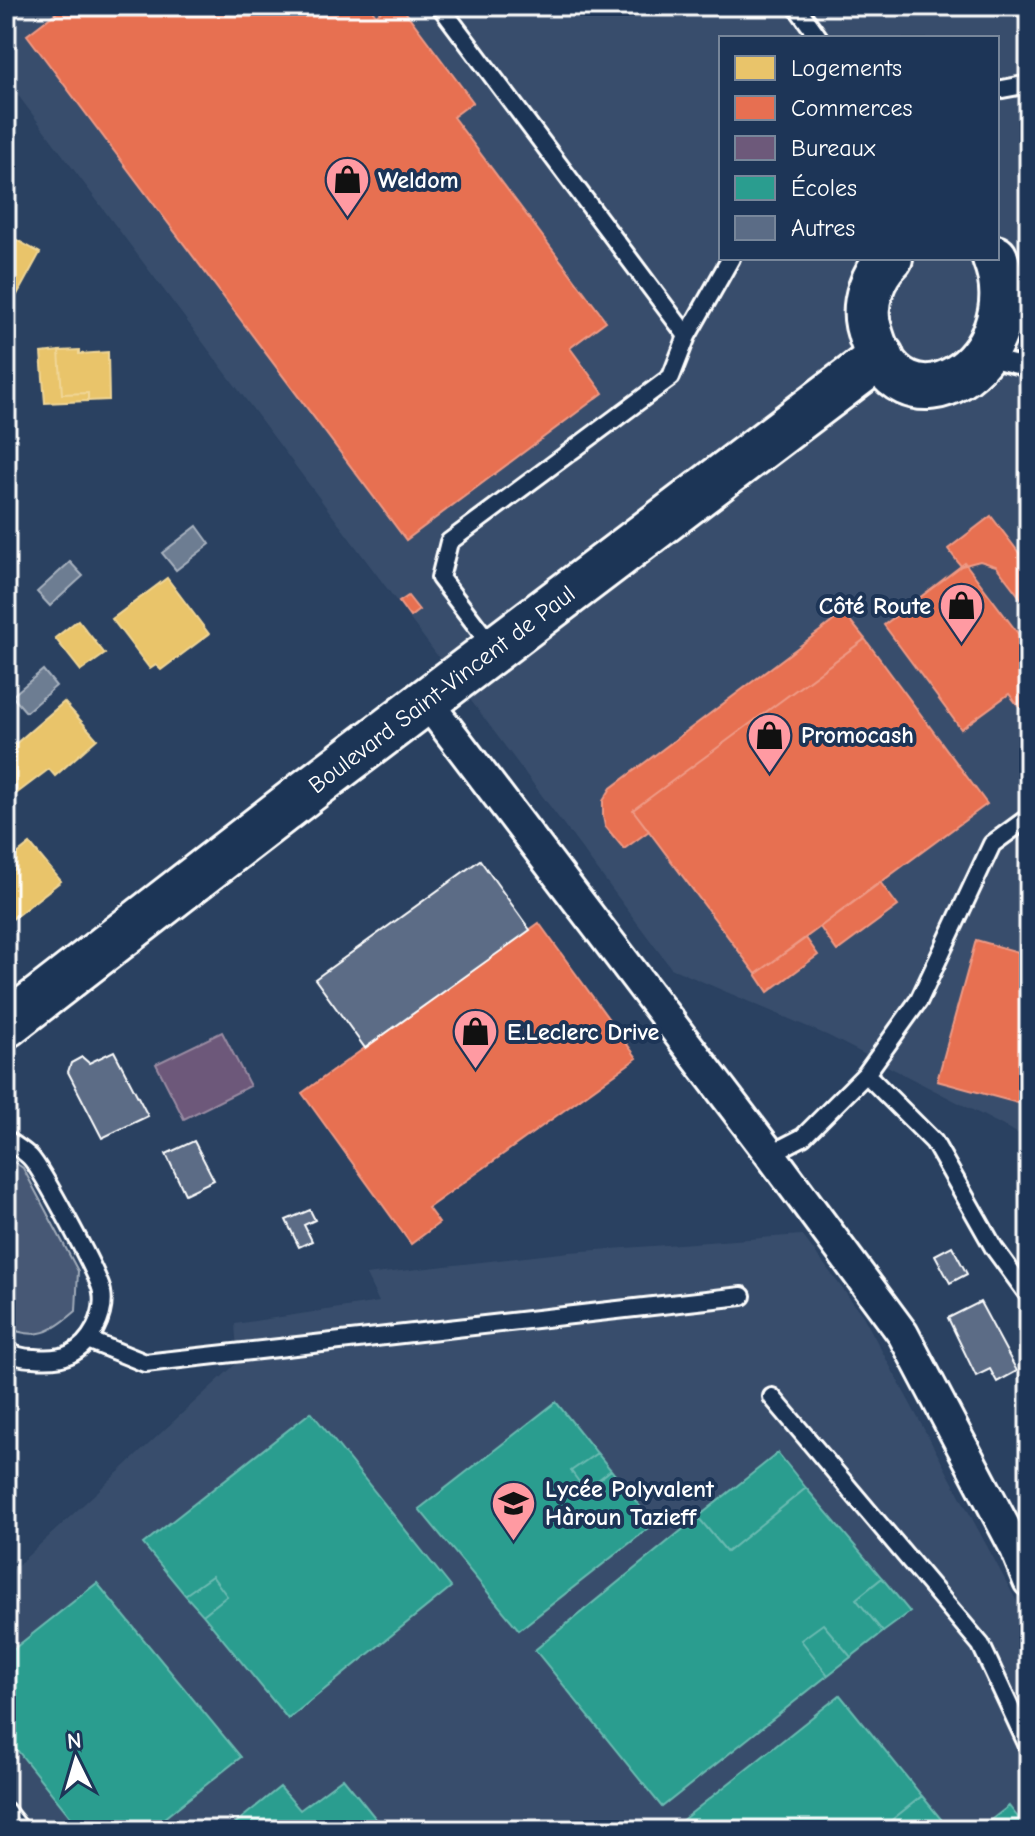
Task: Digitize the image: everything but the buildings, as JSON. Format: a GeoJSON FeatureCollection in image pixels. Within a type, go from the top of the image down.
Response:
{"type":"FeatureCollection","features":[{"type":"Feature","properties":{"kind":"main road"},"geometry":{"type":"LineString","coordinates":[[889,260],[874,280],[868,299],[867,319],[871,338],[894,370],[911,381],[930,387],[949,387],[969,383],[1015,364],[1012,344],[1017,325],[1016,296],[1010,259]]}},
{"type":"Feature","properties":{"kind":"main road","name":"Boulevard Saint-Vincent de Paul"},"geometry":{"type":"LineString","coordinates":[[6,1025],[309,790],[881,356]]}},
{"type":"Feature","properties":{"kind":"street"},"geometry":{"type":"LineString","coordinates":[[427,702],[903,1334],[1016,1549],[1029,1581]]}},
{"type":"Feature","properties":{"kind":"lane"},"geometry":{"type":"LineString","coordinates":[[796,6],[818,36]]}},
{"type":"Feature","properties":{"kind":"lane"},"geometry":{"type":"LineString","coordinates":[[443,7],[687,336]]}},
{"type":"Feature","properties":{"kind":"lane"},"geometry":{"type":"LineString","coordinates":[[999,90],[1029,84]]}},
{"type":"Feature","properties":{"kind":"lane"},"geometry":{"type":"LineString","coordinates":[[495,650],[440,578],[449,542],[671,377],[687,336],[730,260]]}},
{"type":"Feature","properties":{"kind":"lane"},"geometry":{"type":"LineString","coordinates":[[770,1154],[803,1137],[866,1074],[919,1000],[992,844],[1029,817]]}},
{"type":"Feature","properties":{"kind":"lane"},"geometry":{"type":"LineString","coordinates":[[866,1074],[934,1142],[994,1248],[1029,1296]]}},
{"type":"Feature","properties":{"kind":"lane"},"geometry":{"type":"LineString","coordinates":[[6,1139],[32,1159],[92,1267],[102,1292],[100,1318],[88,1340],[70,1354],[49,1359],[11,1354],[6,1349]]}},
{"type":"Feature","properties":{"kind":"lane"},"geometry":{"type":"LineString","coordinates":[[88,1340],[145,1363],[742,1296]]}},
{"type":"Feature","properties":{"kind":"lane"},"geometry":{"type":"LineString","coordinates":[[772,1397],[981,1645],[1029,1748]]}},
{"type":"Feature","properties":{"kind":"lane"},"geometry":{"type":"LineString","coordinates":[[6,1811],[21,1830]]}},
{"type":"Feature","properties":{"kind":"shaded area"},"geometry":{"type":"Polygon","coordinates":[[[6,6],[1029,6],[1029,1139],[829,1036],[671,968],[6,79],[6,6]]]}},
{"type":"Feature","properties":{"kind":"shaded area"},"geometry":{"type":"Polygon","coordinates":[[[197,526],[210,544],[176,570],[162,553],[197,526]]]}},
{"type":"Feature","properties":{"kind":"shaded area"},"geometry":{"type":"Polygon","coordinates":[[[70,562],[83,576],[50,606],[37,592],[70,562]]]}},
{"type":"Feature","properties":{"kind":"shaded area"},"geometry":{"type":"Polygon","coordinates":[[[43,670],[56,686],[26,712],[12,696],[43,670]]]}},
{"type":"Feature","properties":{"kind":"shaded area"},"geometry":{"type":"Polygon","coordinates":[[[6,1157],[23,1168],[78,1271],[76,1311],[51,1329],[35,1334],[6,1327],[6,1157]]]}},
{"type":"Feature","properties":{"kind":"shaded area","name":"Lycée Polyvalent Hàroun Tazieff"},"geometry":{"type":"Polygon","coordinates":[[[802,1235],[863,1316],[1023,1613],[1029,1635],[1029,1830],[6,1830],[6,1576],[238,1362],[235,1324],[379,1302],[366,1275],[570,1252],[802,1235]]]}},
{"type":"Feature","properties":{"kind":"place","name":"Weldom"},"geometry":{"type":"Point","coordinates":[347,219]}},
{"type":"Feature","properties":{"kind":"place","name":"Côté Route"},"geometry":{"type":"Point","coordinates":[962,645]}},
{"type":"Feature","properties":{"kind":"place","name":"Promocash"},"geometry":{"type":"Point","coordinates":[770,774]}},
{"type":"Feature","properties":{"kind":"place","name":"E.Leclerc Drive"},"geometry":{"type":"Point","coordinates":[476,1071]}},
{"type":"Feature","properties":{"kind":"place","name":"Lycée Polyvalent Hàroun Tazieff"},"geometry":{"type":"Point","coordinates":[514,1542]}}]}
